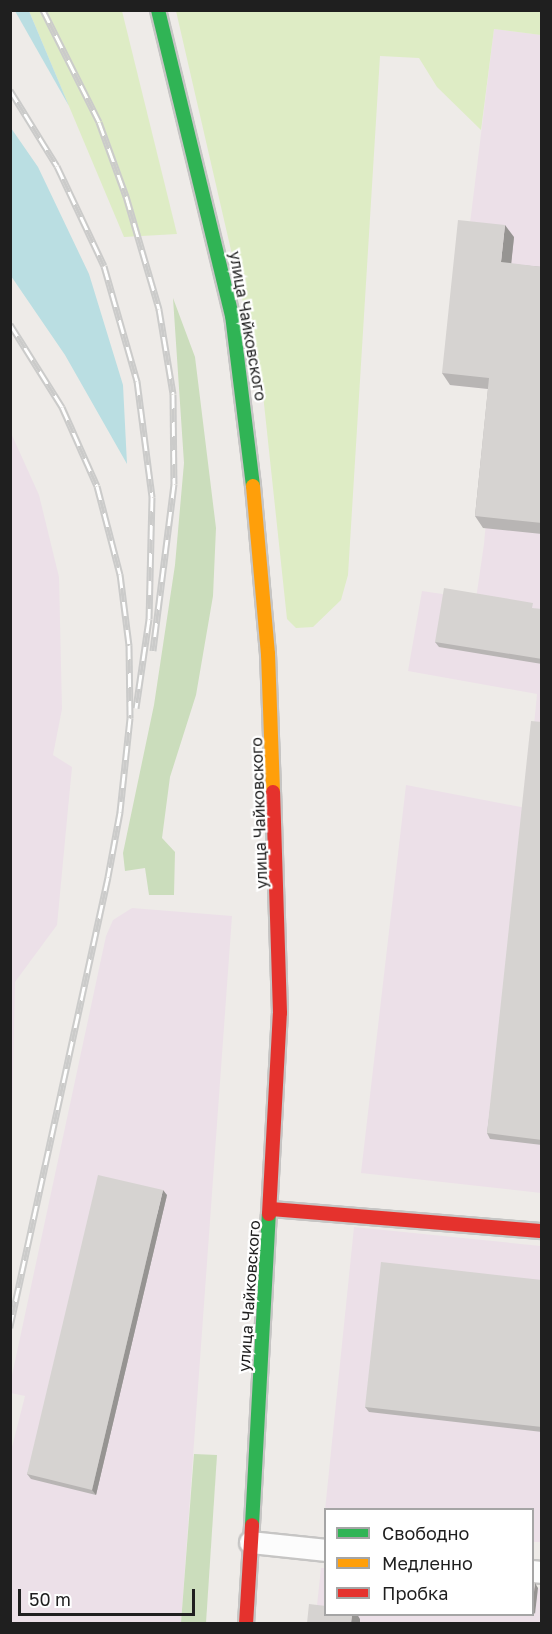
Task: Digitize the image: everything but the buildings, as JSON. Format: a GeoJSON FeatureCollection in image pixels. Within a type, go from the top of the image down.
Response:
{"type":"FeatureCollection","features":[{"type":"Feature","properties":{"kind":"main road","name":"улица Чайковского"},"geometry":{"type":"LineString","coordinates":[[158,10],[207,200],[232,315],[248,428],[268,654],[277,844],[280,1013],[272,1209],[246,1623]]}},
{"type":"Feature","properties":{"kind":"main road"},"geometry":{"type":"LineString","coordinates":[[272,1209],[542,1231]]}},
{"type":"Feature","properties":{"kind":"street"},"geometry":{"type":"LineString","coordinates":[[250,1542],[324,1550]]}},
{"type":"Feature","properties":{"kind":"shaded area"},"geometry":{"type":"Polygon","coordinates":[[[494,29],[542,35],[541,1193],[361,1173],[406,785],[526,808],[537,694],[408,671],[422,591],[476,599],[484,544],[498,390],[450,385],[494,29]]]}},
{"type":"Feature","properties":{"kind":"shaded area"},"geometry":{"type":"Polygon","coordinates":[[[11,433],[39,495],[59,577],[62,709],[53,755],[72,767],[57,925],[15,982],[11,1163],[11,433]]]}},
{"type":"Feature","properties":{"kind":"shaded area"},"geometry":{"type":"Polygon","coordinates":[[[132,908],[232,916],[181,1623],[11,1623],[11,1451],[25,1396],[11,1393],[11,1380],[106,936],[113,920],[132,908]]]}},
{"type":"Feature","properties":{"kind":"shaded area"},"geometry":{"type":"Polygon","coordinates":[[[354,1227],[541,1246],[541,1542],[534,1542],[534,1508],[325,1508],[354,1227]]]}},
{"type":"Feature","properties":{"kind":"shaded area"},"geometry":{"type":"Polygon","coordinates":[[[321,1568],[324,1568],[324,1616],[534,1616],[534,1587],[541,1589],[541,1623],[315,1624],[321,1568]]]}},
{"type":"Feature","properties":{"kind":"green space"},"geometry":{"type":"Polygon","coordinates":[[[29,11],[122,11],[177,234],[124,237],[29,11]]]}},
{"type":"Feature","properties":{"kind":"green space"},"geometry":{"type":"Polygon","coordinates":[[[176,11],[541,11],[541,35],[494,29],[481,130],[437,87],[419,58],[380,56],[348,575],[341,600],[313,627],[296,628],[287,619],[262,385],[176,11]]]}},
{"type":"Feature","properties":{"kind":"green space"},"geometry":{"type":"Polygon","coordinates":[[[173,298],[195,357],[216,528],[213,596],[196,695],[170,777],[162,838],[175,852],[174,895],[149,895],[145,868],[125,871],[123,853],[154,705],[175,565],[184,463],[173,298]]]}},
{"type":"Feature","properties":{"kind":"green space"},"geometry":{"type":"Polygon","coordinates":[[[194,1454],[217,1455],[206,1623],[181,1623],[194,1454]]]}},
{"type":"Feature","properties":{"kind":"water"},"geometry":{"type":"Polygon","coordinates":[[[15,11],[29,11],[69,106],[15,11]]]}},
{"type":"Feature","properties":{"kind":"water"},"geometry":{"type":"Polygon","coordinates":[[[11,128],[38,167],[89,274],[123,385],[127,464],[65,355],[11,276],[11,128]]]}},
{"type":"Feature","properties":{"kind":"railway"},"geometry":{"type":"LineString","coordinates":[[43,10],[99,122],[126,196],[159,309],[173,394],[174,484],[153,651]]}},
{"type":"Feature","properties":{"kind":"railway"},"geometry":{"type":"LineString","coordinates":[[10,90],[57,166],[104,266],[137,381],[152,497],[149,619],[136,708]]}},
{"type":"Feature","properties":{"kind":"railway"},"geometry":{"type":"LineString","coordinates":[[10,324],[62,407],[97,486],[120,574],[129,645],[130,718],[120,812],[108,877],[10,1327]]}},
{"type":"Feature","properties":{"kind":"traffic: fast"},"geometry":{"type":"LineString","coordinates":[[158,10],[232,315],[253,486]]}},
{"type":"Feature","properties":{"kind":"traffic: fast"},"geometry":{"type":"LineString","coordinates":[[252,1525],[269,1214]]}},
{"type":"Feature","properties":{"kind":"traffic: slow"},"geometry":{"type":"LineString","coordinates":[[253,486],[268,654],[273,792]]}},
{"type":"Feature","properties":{"kind":"traffic: jam"},"geometry":{"type":"LineString","coordinates":[[269,1214],[280,1013],[273,792]]}},
{"type":"Feature","properties":{"kind":"traffic: jam"},"geometry":{"type":"LineString","coordinates":[[272,1209],[542,1231]]}},
{"type":"Feature","properties":{"kind":"traffic: jam"},"geometry":{"type":"LineString","coordinates":[[246,1624],[252,1525]]}}]}
